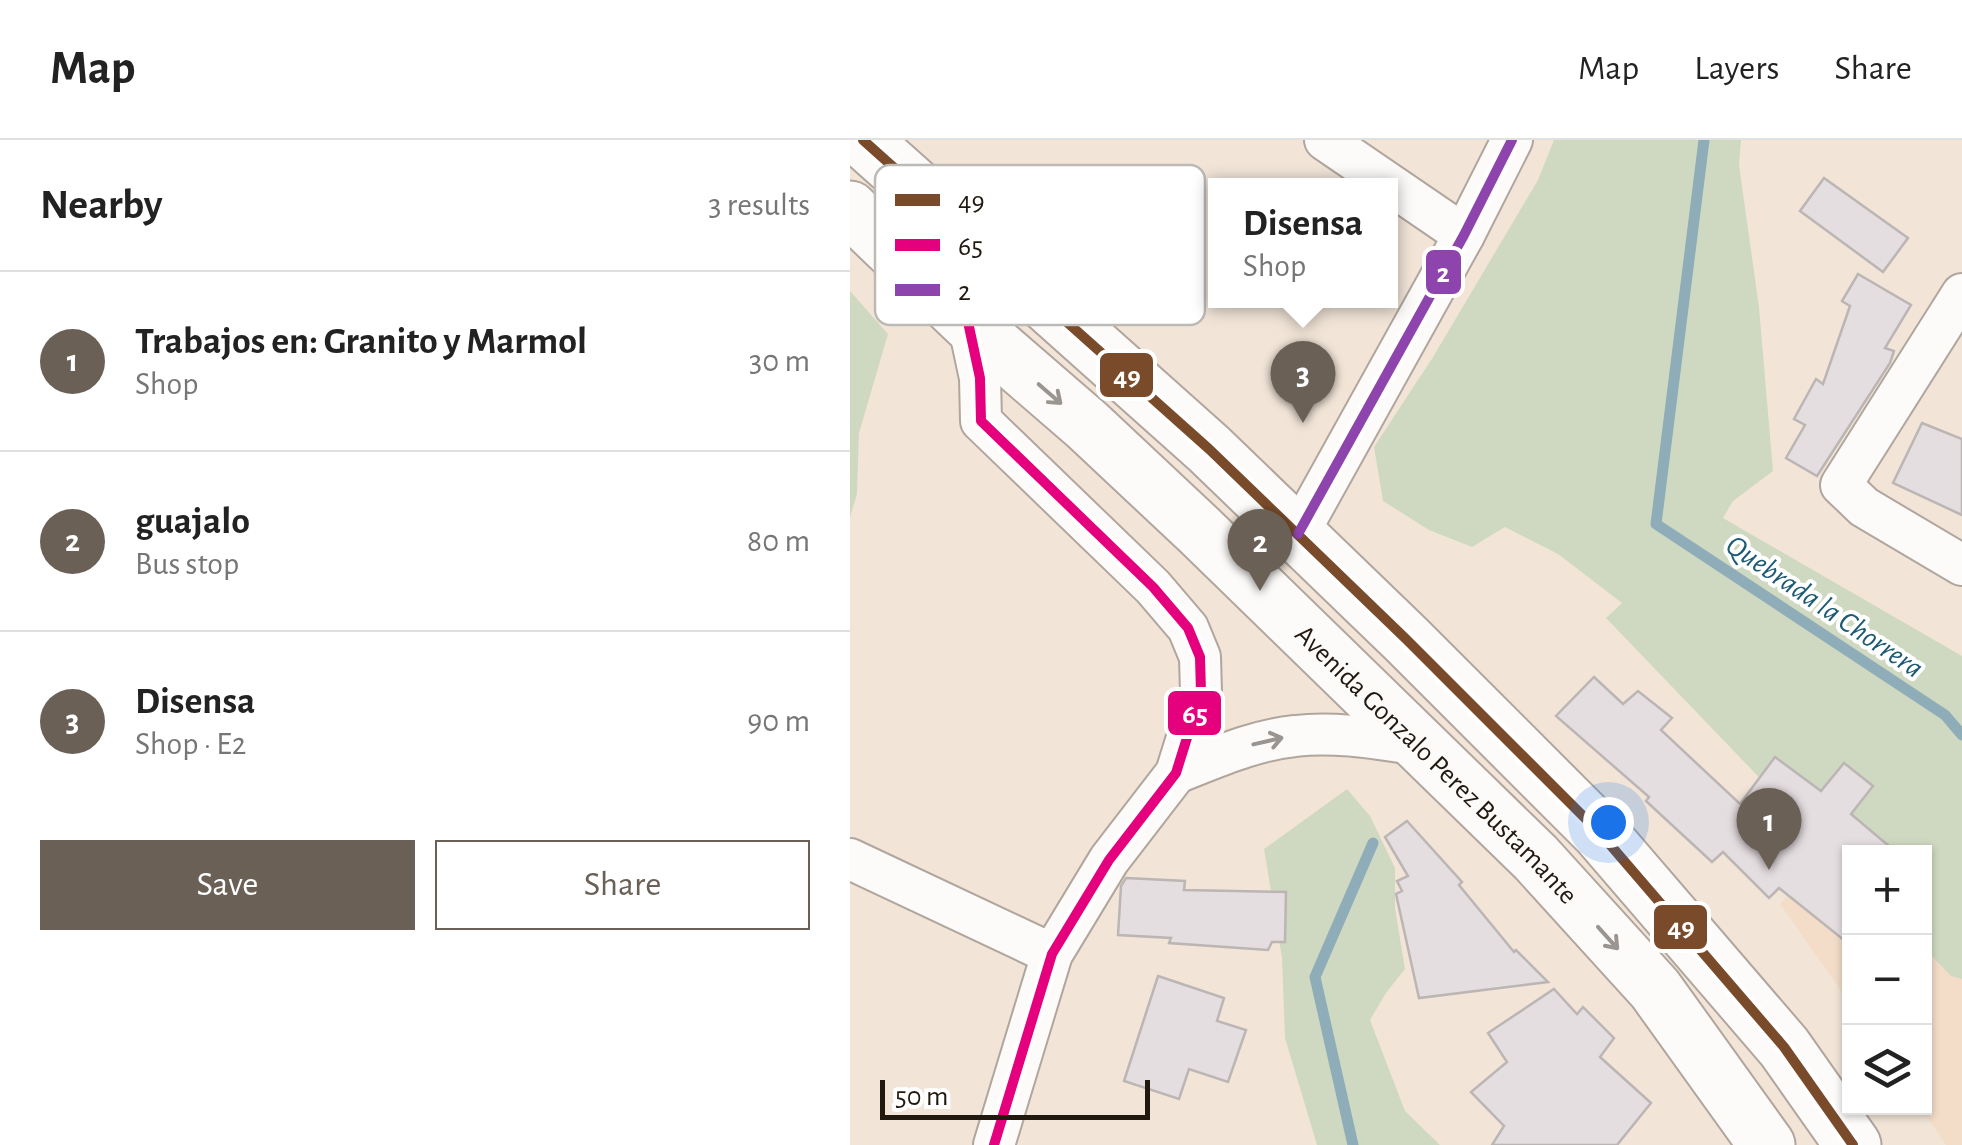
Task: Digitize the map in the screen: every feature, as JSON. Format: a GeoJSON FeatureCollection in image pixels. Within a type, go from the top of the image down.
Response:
{"type":"FeatureCollection","features":[{"type":"Feature","properties":{"kind":"main road"},"geometry":{"type":"LineString","coordinates":[[863,140],[891,165]]}},
{"type":"Feature","properties":{"kind":"main road","name":"Avenida Gonzalo Perez Bustamante"},"geometry":{"type":"LineString","coordinates":[[850,209],[875,233]]}},
{"type":"Feature","properties":{"kind":"main road","name":"Avenida Gonzalo Perez Bustamante"},"geometry":{"type":"LineString","coordinates":[[971,325],[1087,425],[1200,531],[1536,858],[1655,989],[1767,1145]]}},
{"type":"Feature","properties":{"kind":"main road"},"geometry":{"type":"LineString","coordinates":[[1070,325],[1298,534],[1600,834],[1784,1047],[1853,1145]]}},
{"type":"Feature","properties":{"kind":"street"},"geometry":{"type":"LineString","coordinates":[[1326,140],[1381,178]]}},
{"type":"Feature","properties":{"kind":"street"},"geometry":{"type":"LineString","coordinates":[[1298,534],[1464,235],[1512,140]]}},
{"type":"Feature","properties":{"kind":"street"},"geometry":{"type":"LineString","coordinates":[[1398,190],[1464,235]]}},
{"type":"Feature","properties":{"kind":"street"},"geometry":{"type":"LineString","coordinates":[[1962,294],[1842,485],[1864,507],[1962,565]]}},
{"type":"Feature","properties":{"kind":"street"},"geometry":{"type":"LineString","coordinates":[[969,325],[980,378],[981,421],[1153,587],[1188,628],[1200,657],[1201,694],[1176,773],[1109,860],[1052,954],[994,1145]]}},
{"type":"Feature","properties":{"kind":"street"},"geometry":{"type":"LineString","coordinates":[[1176,773],[1265,741],[1298,735],[1359,736],[1420,745]]}},
{"type":"Feature","properties":{"kind":"street"},"geometry":{"type":"LineString","coordinates":[[850,859],[1052,954]]}},
{"type":"Feature","properties":{"kind":"shaded area"},"geometry":{"type":"Polygon","coordinates":[[[1877,794],[1919,845],[1842,845],[1842,992],[1780,904],[1877,794]]]}},
{"type":"Feature","properties":{"kind":"shaded area"},"geometry":{"type":"Polygon","coordinates":[[[1932,861],[1962,898],[1962,1145],[1946,1145],[1926,1115],[1932,1115],[1932,861]]]}},
{"type":"Feature","properties":{"kind":"green space"},"geometry":{"type":"Polygon","coordinates":[[[1554,140],[1741,140],[1739,165],[1759,307],[1773,471],[1733,501],[1723,518],[1962,656],[1962,979],[1951,976],[1932,956],[1932,845],[1842,845],[1842,864],[1606,618],[1622,603],[1558,554],[1505,527],[1472,547],[1429,530],[1383,501],[1374,447],[1433,357],[1538,180],[1554,140]]]}},
{"type":"Feature","properties":{"kind":"green space"},"geometry":{"type":"Polygon","coordinates":[[[850,291],[875,319],[875,325],[888,334],[859,433],[857,494],[850,517],[850,291]]]}},
{"type":"Feature","properties":{"kind":"green space"},"geometry":{"type":"Polygon","coordinates":[[[1347,789],[1370,816],[1395,868],[1395,908],[1405,969],[1370,1020],[1405,1111],[1440,1145],[1317,1145],[1285,1038],[1282,958],[1264,849],[1347,789]]]}},
{"type":"Feature","properties":{"kind":"building"},"geometry":{"type":"Polygon","coordinates":[[[1824,178],[1908,238],[1883,272],[1800,211],[1824,178]]]}},
{"type":"Feature","properties":{"kind":"building"},"geometry":{"type":"Polygon","coordinates":[[[1858,274],[1911,305],[1885,348],[1894,351],[1890,363],[1817,476],[1786,458],[1805,425],[1794,419],[1816,379],[1823,384],[1850,306],[1842,301],[1858,274]]]}},
{"type":"Feature","properties":{"kind":"building"},"geometry":{"type":"Polygon","coordinates":[[[1922,423],[1962,439],[1962,515],[1893,483],[1922,423]]]}},
{"type":"Feature","properties":{"kind":"building"},"geometry":{"type":"Polygon","coordinates":[[[1594,677],[1623,704],[1638,691],[1672,718],[1661,730],[1740,804],[1775,757],[1821,791],[1844,763],[1873,786],[1851,814],[1888,845],[1842,845],[1842,939],[1779,888],[1769,898],[1723,852],[1712,862],[1646,801],[1649,797],[1556,716],[1594,677]]]}},
{"type":"Feature","properties":{"kind":"building"},"geometry":{"type":"Polygon","coordinates":[[[1407,821],[1462,882],[1459,885],[1514,952],[1548,982],[1419,998],[1396,894],[1402,891],[1397,881],[1408,876],[1385,837],[1407,821]]]}},
{"type":"Feature","properties":{"kind":"building"},"geometry":{"type":"Polygon","coordinates":[[[1126,878],[1185,881],[1184,890],[1286,892],[1285,942],[1272,942],[1268,950],[1118,935],[1121,886],[1126,878]]]}},
{"type":"Feature","properties":{"kind":"building"},"geometry":{"type":"Polygon","coordinates":[[[1158,976],[1224,998],[1217,1021],[1246,1030],[1228,1082],[1189,1069],[1179,1099],[1124,1081],[1158,976]]]}},
{"type":"Feature","properties":{"kind":"building"},"geometry":{"type":"Polygon","coordinates":[[[1554,989],[1577,1014],[1583,1007],[1614,1038],[1600,1057],[1651,1103],[1617,1145],[1492,1145],[1504,1126],[1471,1092],[1507,1062],[1488,1033],[1554,989]]]}},
{"type":"Feature","properties":{"kind":"waterway","name":"Quebrada la Chorrera"},"geometry":{"type":"LineString","coordinates":[[1704,140],[1656,524],[1945,715],[1962,735]]}},
{"type":"Feature","properties":{"kind":"waterway"},"geometry":{"type":"LineString","coordinates":[[1353,1145],[1315,977],[1373,843]]}},
{"type":"Feature","properties":{"kind":"transit line","name":"49"},"geometry":{"type":"LineString","coordinates":[[863,140],[891,165]]}},
{"type":"Feature","properties":{"kind":"transit line","name":"2"},"geometry":{"type":"LineString","coordinates":[[1298,534],[1464,235],[1512,140]]}},
{"type":"Feature","properties":{"kind":"transit line","name":"65"},"geometry":{"type":"LineString","coordinates":[[969,325],[980,378],[981,421],[1153,587],[1188,628],[1200,657],[1201,693],[1176,773],[1109,860],[1052,954],[994,1145]]}},
{"type":"Feature","properties":{"kind":"transit line","name":"49"},"geometry":{"type":"LineString","coordinates":[[1070,325],[1209,449],[1600,833],[1784,1047],[1853,1145]]}},
{"type":"Feature","properties":{"kind":"place","name":"Disensa"},"geometry":{"type":"Point","coordinates":[1303,423]}},
{"type":"Feature","properties":{"kind":"place","name":"guajalo"},"geometry":{"type":"Point","coordinates":[1260,591]}},
{"type":"Feature","properties":{"kind":"place","name":"Trabajos en: Granito y Marmol"},"geometry":{"type":"Point","coordinates":[1769,870]}}]}
